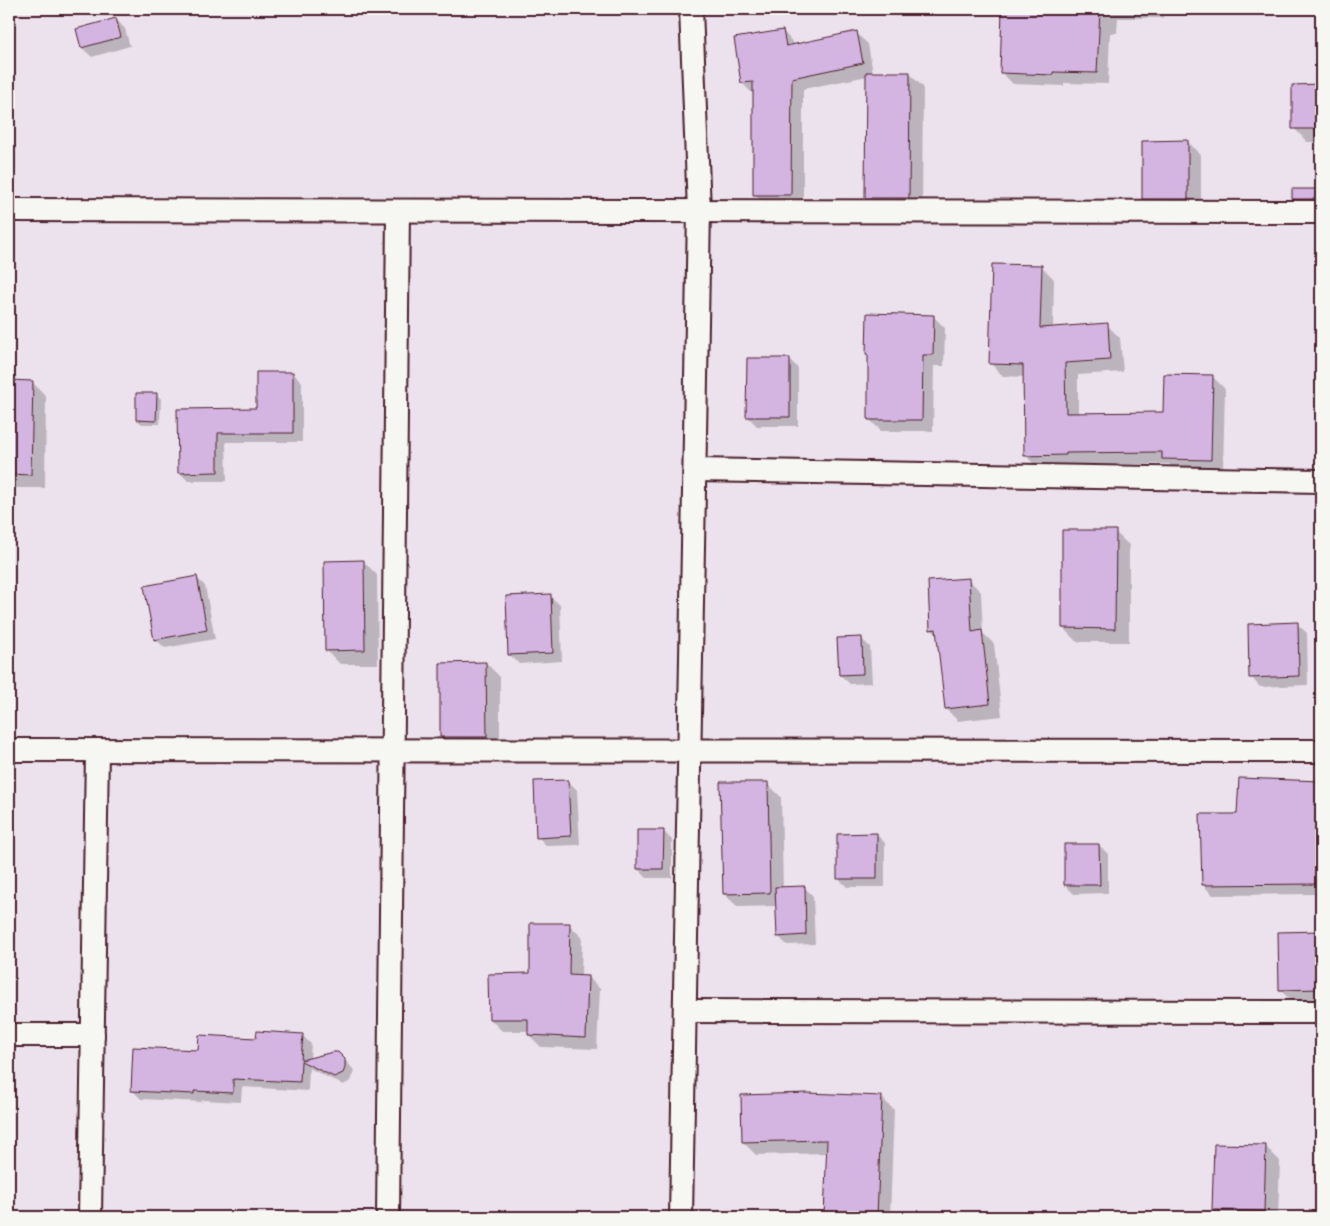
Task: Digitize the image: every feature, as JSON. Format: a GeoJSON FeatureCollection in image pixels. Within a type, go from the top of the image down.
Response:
{"type":"FeatureCollection","features":[{"type":"Feature","properties":{"kind":"street"},"geometry":{"type":"LineString","coordinates":[[681,1217],[699,211],[691,9]]}},
{"type":"Feature","properties":{"kind":"street"},"geometry":{"type":"LineString","coordinates":[[9,210],[1321,212]]}},
{"type":"Feature","properties":{"kind":"street"},"geometry":{"type":"LineString","coordinates":[[388,1217],[398,211]]}},
{"type":"Feature","properties":{"kind":"street"},"geometry":{"type":"LineString","coordinates":[[695,470],[1321,481]]}},
{"type":"Feature","properties":{"kind":"street"},"geometry":{"type":"LineString","coordinates":[[9,750],[1321,751]]}},
{"type":"Feature","properties":{"kind":"street"},"geometry":{"type":"LineString","coordinates":[[90,1217],[97,750]]}},
{"type":"Feature","properties":{"kind":"street"},"geometry":{"type":"LineString","coordinates":[[685,1011],[1321,1012]]}},
{"type":"Feature","properties":{"kind":"street"},"geometry":{"type":"LineString","coordinates":[[9,1035],[93,1035]]}},
{"type":"Feature","properties":{"kind":"building"},"geometry":{"type":"Polygon","coordinates":[[[1002,9],[1100,9],[1097,73],[1053,72],[1053,75],[1000,73],[1002,9]]]}},
{"type":"Feature","properties":{"kind":"building"},"geometry":{"type":"Polygon","coordinates":[[[116,18],[121,37],[81,48],[76,29],[116,18]]]}},
{"type":"Feature","properties":{"kind":"building"},"geometry":{"type":"Polygon","coordinates":[[[783,30],[786,46],[857,31],[863,63],[792,78],[791,195],[753,195],[753,82],[741,83],[734,38],[783,30]]]}},
{"type":"Feature","properties":{"kind":"building"},"geometry":{"type":"Polygon","coordinates":[[[866,72],[910,72],[909,198],[865,198],[866,72]]]}},
{"type":"Feature","properties":{"kind":"building"},"geometry":{"type":"Polygon","coordinates":[[[1321,84],[1321,129],[1292,129],[1292,85],[1321,84]]]}},
{"type":"Feature","properties":{"kind":"building"},"geometry":{"type":"Polygon","coordinates":[[[1188,140],[1188,199],[1142,199],[1142,141],[1188,140]]]}},
{"type":"Feature","properties":{"kind":"building"},"geometry":{"type":"Polygon","coordinates":[[[1292,189],[1321,189],[1321,199],[1292,199],[1292,189]]]}},
{"type":"Feature","properties":{"kind":"building"},"geometry":{"type":"Polygon","coordinates":[[[992,264],[1042,265],[1040,328],[1108,323],[1110,360],[1065,363],[1066,413],[1163,412],[1164,374],[1213,375],[1211,460],[1162,459],[1162,452],[1066,453],[1066,455],[1024,456],[1023,365],[989,364],[992,264]]]}},
{"type":"Feature","properties":{"kind":"building"},"geometry":{"type":"Polygon","coordinates":[[[867,313],[934,315],[933,355],[923,355],[922,420],[868,420],[867,313]]]}},
{"type":"Feature","properties":{"kind":"building"},"geometry":{"type":"Polygon","coordinates":[[[747,358],[790,358],[790,417],[746,417],[747,358]]]}},
{"type":"Feature","properties":{"kind":"building"},"geometry":{"type":"Polygon","coordinates":[[[256,372],[293,372],[293,433],[218,433],[218,472],[178,473],[177,409],[256,408],[256,372]]]}},
{"type":"Feature","properties":{"kind":"building"},"geometry":{"type":"Polygon","coordinates":[[[9,380],[33,381],[31,475],[9,474],[9,380]]]}},
{"type":"Feature","properties":{"kind":"building"},"geometry":{"type":"Polygon","coordinates":[[[136,393],[157,393],[156,421],[136,420],[136,393]]]}},
{"type":"Feature","properties":{"kind":"building"},"geometry":{"type":"Polygon","coordinates":[[[1062,530],[1116,530],[1115,629],[1062,628],[1062,530]]]}},
{"type":"Feature","properties":{"kind":"building"},"geometry":{"type":"Polygon","coordinates":[[[364,560],[365,650],[325,651],[324,561],[364,560]]]}},
{"type":"Feature","properties":{"kind":"building"},"geometry":{"type":"Polygon","coordinates":[[[197,576],[207,630],[154,640],[144,586],[197,576]]]}},
{"type":"Feature","properties":{"kind":"building"},"geometry":{"type":"Polygon","coordinates":[[[969,578],[972,632],[982,630],[990,704],[945,709],[936,629],[930,630],[928,581],[969,578]]]}},
{"type":"Feature","properties":{"kind":"building"},"geometry":{"type":"Polygon","coordinates":[[[551,594],[553,653],[508,655],[506,596],[551,594]]]}},
{"type":"Feature","properties":{"kind":"building"},"geometry":{"type":"Polygon","coordinates":[[[1298,622],[1299,676],[1249,678],[1248,624],[1298,622]]]}},
{"type":"Feature","properties":{"kind":"building"},"geometry":{"type":"Polygon","coordinates":[[[862,637],[863,674],[839,675],[837,638],[862,637]]]}},
{"type":"Feature","properties":{"kind":"building"},"geometry":{"type":"Polygon","coordinates":[[[486,662],[487,737],[440,737],[440,663],[486,662]]]}},
{"type":"Feature","properties":{"kind":"building"},"geometry":{"type":"Polygon","coordinates":[[[1239,778],[1321,781],[1321,884],[1202,885],[1200,814],[1237,814],[1239,778]]]}},
{"type":"Feature","properties":{"kind":"building"},"geometry":{"type":"Polygon","coordinates":[[[568,780],[571,836],[536,838],[534,781],[568,780]]]}},
{"type":"Feature","properties":{"kind":"building"},"geometry":{"type":"Polygon","coordinates":[[[720,782],[768,782],[770,893],[723,894],[720,782]]]}},
{"type":"Feature","properties":{"kind":"building"},"geometry":{"type":"Polygon","coordinates":[[[637,830],[664,830],[663,869],[637,869],[637,830]]]}},
{"type":"Feature","properties":{"kind":"building"},"geometry":{"type":"Polygon","coordinates":[[[877,833],[877,879],[837,879],[837,834],[877,833]]]}},
{"type":"Feature","properties":{"kind":"building"},"geometry":{"type":"Polygon","coordinates":[[[1064,844],[1099,844],[1100,885],[1064,885],[1064,844]]]}},
{"type":"Feature","properties":{"kind":"building"},"geometry":{"type":"Polygon","coordinates":[[[805,886],[806,935],[777,937],[775,887],[805,886]]]}},
{"type":"Feature","properties":{"kind":"building"},"geometry":{"type":"Polygon","coordinates":[[[530,923],[570,923],[569,975],[588,976],[586,1038],[528,1035],[528,1019],[489,1019],[488,974],[530,973],[530,923]]]}},
{"type":"Feature","properties":{"kind":"building"},"geometry":{"type":"Polygon","coordinates":[[[1321,931],[1321,989],[1279,990],[1278,932],[1321,931]]]}},
{"type":"Feature","properties":{"kind":"building"},"geometry":{"type":"Polygon","coordinates":[[[257,1031],[303,1034],[301,1060],[338,1052],[345,1059],[343,1073],[334,1077],[301,1061],[300,1082],[233,1079],[233,1093],[194,1091],[194,1094],[131,1091],[133,1047],[198,1050],[199,1035],[256,1038],[257,1031]]]}},
{"type":"Feature","properties":{"kind":"building"},"geometry":{"type":"Polygon","coordinates":[[[808,1093],[882,1096],[877,1217],[824,1217],[827,1140],[742,1142],[741,1095],[808,1093]]]}},
{"type":"Feature","properties":{"kind":"building"},"geometry":{"type":"Polygon","coordinates":[[[1214,1144],[1266,1145],[1264,1211],[1212,1210],[1214,1144]]]}}]}
